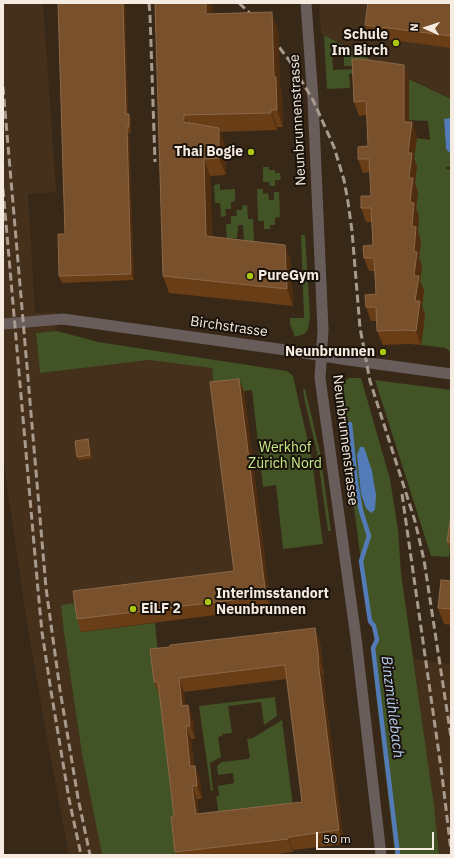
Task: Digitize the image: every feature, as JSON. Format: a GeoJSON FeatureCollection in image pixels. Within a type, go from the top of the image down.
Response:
{"type":"FeatureCollection","features":[{"type":"Feature","properties":{"kind":"street","name":"Neunbrunnenstrasse"},"geometry":{"type":"LineString","coordinates":[[306,3],[313,100],[323,322],[320,378],[356,638],[381,855]]}},
{"type":"Feature","properties":{"kind":"street","name":"Birchstrasse"},"geometry":{"type":"LineString","coordinates":[[3,324],[69,320],[451,374]]}},
{"type":"Feature","properties":{"kind":"shaded area"},"geometry":{"type":"Polygon","coordinates":[[[3,3],[43,3],[56,192],[28,194],[35,313],[56,312],[57,331],[36,333],[40,373],[149,360],[212,368],[271,608],[64,633],[82,754],[102,855],[69,855],[27,623],[3,458],[3,3]]]}},
{"type":"Feature","properties":{"kind":"shaded area","name":"Schule Im Birch"},"geometry":{"type":"Polygon","coordinates":[[[319,3],[451,3],[451,99],[321,33],[319,3]]]}},
{"type":"Feature","properties":{"kind":"shaded area"},"geometry":{"type":"Polygon","coordinates":[[[414,659],[451,664],[451,855],[439,855],[414,659]]]}},
{"type":"Feature","properties":{"kind":"green space"},"geometry":{"type":"Polygon","coordinates":[[[324,35],[401,75],[356,66],[344,66],[344,51],[332,52],[333,70],[355,69],[355,73],[349,74],[350,88],[327,89],[324,35]]]}},
{"type":"Feature","properties":{"kind":"green space"},"geometry":{"type":"Polygon","coordinates":[[[409,79],[451,99],[451,118],[444,120],[446,149],[451,154],[451,167],[446,167],[446,169],[451,170],[451,352],[446,348],[421,345],[425,315],[420,315],[415,215],[418,192],[414,191],[413,166],[417,138],[430,140],[428,121],[405,120],[409,79]]]}},
{"type":"Feature","properties":{"kind":"green space"},"geometry":{"type":"Polygon","coordinates":[[[263,167],[269,167],[269,170],[275,170],[275,173],[280,173],[281,180],[275,180],[275,186],[270,186],[269,182],[263,182],[263,167]]]}},
{"type":"Feature","properties":{"kind":"green space"},"geometry":{"type":"Polygon","coordinates":[[[220,184],[220,190],[235,189],[235,201],[231,202],[231,209],[225,209],[226,216],[221,217],[220,203],[215,203],[214,185],[220,184]]]}},
{"type":"Feature","properties":{"kind":"green space"},"geometry":{"type":"Polygon","coordinates":[[[257,189],[263,189],[263,194],[268,193],[269,200],[274,200],[274,192],[279,192],[280,217],[275,218],[275,225],[270,225],[270,229],[264,229],[264,221],[258,221],[257,189]]]}},
{"type":"Feature","properties":{"kind":"green space"},"geometry":{"type":"Polygon","coordinates":[[[247,205],[248,219],[253,219],[254,243],[244,241],[243,225],[238,225],[237,238],[232,239],[232,242],[227,242],[226,224],[231,224],[231,216],[237,216],[236,210],[242,210],[242,206],[247,205]]]}},
{"type":"Feature","properties":{"kind":"green space"},"geometry":{"type":"Polygon","coordinates":[[[301,235],[305,235],[310,317],[306,332],[295,337],[290,324],[290,318],[304,318],[301,235]]]}},
{"type":"Feature","properties":{"kind":"green space","name":"Werkhof Zürich Nord"},"geometry":{"type":"Polygon","coordinates":[[[57,331],[98,342],[287,371],[293,376],[312,460],[323,544],[283,549],[276,485],[263,487],[252,390],[215,395],[212,368],[149,360],[40,373],[36,333],[57,331]]]}},
{"type":"Feature","properties":{"kind":"green space"},"geometry":{"type":"Polygon","coordinates":[[[349,378],[361,378],[390,479],[398,530],[401,573],[434,806],[439,855],[395,855],[376,694],[372,648],[375,639],[374,629],[369,622],[340,401],[340,389],[342,383],[349,378]]]}},
{"type":"Feature","properties":{"kind":"green space"},"geometry":{"type":"Polygon","coordinates":[[[375,380],[451,390],[451,539],[449,557],[431,556],[375,380]]]}},
{"type":"Feature","properties":{"kind":"green space"},"geometry":{"type":"Polygon","coordinates":[[[303,389],[305,389],[320,452],[331,531],[328,531],[317,452],[303,389]]]}},
{"type":"Feature","properties":{"kind":"green space"},"geometry":{"type":"Polygon","coordinates":[[[78,603],[82,632],[155,623],[179,855],[102,855],[82,754],[61,605],[78,603]]]}},
{"type":"Feature","properties":{"kind":"green space"},"geometry":{"type":"Polygon","coordinates":[[[275,697],[277,716],[264,725],[261,702],[228,706],[232,733],[222,734],[222,736],[218,737],[221,757],[210,763],[213,791],[211,791],[199,706],[275,697]]]}},
{"type":"Feature","properties":{"kind":"green space"},"geometry":{"type":"Polygon","coordinates":[[[282,720],[293,806],[219,815],[216,796],[219,796],[218,786],[234,783],[233,773],[218,775],[217,766],[222,762],[248,759],[250,757],[247,739],[253,738],[282,720]]]}},
{"type":"Feature","properties":{"kind":"water"},"geometry":{"type":"Polygon","coordinates":[[[451,118],[451,154],[446,149],[444,119],[451,118]]]}},
{"type":"Feature","properties":{"kind":"water"},"geometry":{"type":"Polygon","coordinates":[[[360,447],[364,447],[372,471],[376,495],[375,510],[371,513],[366,508],[361,494],[357,455],[360,447]]]}},
{"type":"Feature","properties":{"kind":"building"},"geometry":{"type":"Polygon","coordinates":[[[58,3],[123,3],[126,114],[129,114],[129,127],[127,127],[131,274],[59,276],[58,234],[65,234],[58,3]]]}},
{"type":"Feature","properties":{"kind":"building"},"geometry":{"type":"Polygon","coordinates":[[[155,3],[206,3],[206,14],[272,12],[274,77],[276,77],[277,110],[271,110],[271,113],[184,115],[184,122],[219,128],[219,158],[204,159],[206,236],[285,245],[287,289],[163,276],[155,3]]]}},
{"type":"Feature","properties":{"kind":"building"},"geometry":{"type":"Polygon","coordinates":[[[368,3],[451,3],[451,36],[365,25],[368,3]]]}},
{"type":"Feature","properties":{"kind":"building"},"geometry":{"type":"Polygon","coordinates":[[[352,59],[404,65],[404,122],[412,122],[408,153],[412,153],[409,178],[413,178],[410,202],[414,203],[412,226],[416,227],[414,252],[417,252],[414,276],[419,276],[415,301],[420,301],[416,331],[377,331],[376,307],[366,307],[365,295],[376,294],[374,258],[364,258],[363,246],[373,245],[371,208],[361,208],[361,196],[371,196],[369,159],[358,159],[358,147],[368,146],[366,101],[354,102],[352,59]]]}},
{"type":"Feature","properties":{"kind":"building"},"geometry":{"type":"Polygon","coordinates":[[[239,379],[266,596],[77,619],[73,591],[234,571],[210,382],[239,379]]]}},
{"type":"Feature","properties":{"kind":"building"},"geometry":{"type":"Polygon","coordinates":[[[88,439],[90,455],[77,457],[75,441],[88,439]]]}},
{"type":"Feature","properties":{"kind":"building"},"geometry":{"type":"Polygon","coordinates":[[[451,514],[451,542],[447,542],[451,514]]]}},
{"type":"Feature","properties":{"kind":"building"},"geometry":{"type":"Polygon","coordinates":[[[441,580],[451,581],[451,609],[438,608],[441,580]]]}},
{"type":"Feature","properties":{"kind":"building"},"geometry":{"type":"Polygon","coordinates":[[[315,628],[339,830],[288,837],[288,839],[175,852],[171,817],[174,816],[158,682],[154,682],[150,649],[170,647],[170,645],[315,628]],[[285,665],[179,678],[182,706],[188,705],[190,726],[186,726],[190,766],[195,766],[197,786],[192,786],[196,814],[302,802],[285,665]]]}},
{"type":"Feature","properties":{"kind":"waterway","name":"Binzmühlebach"},"geometry":{"type":"LineString","coordinates":[[350,424],[356,483],[361,511],[369,536],[361,561],[370,621],[374,626],[377,640],[373,648],[398,855]]}},
{"type":"Feature","properties":{"kind":"railway"},"geometry":{"type":"LineString","coordinates":[[149,3],[155,162]]}},
{"type":"Feature","properties":{"kind":"railway"},"geometry":{"type":"LineString","coordinates":[[239,3],[258,21]]}},
{"type":"Feature","properties":{"kind":"railway"},"geometry":{"type":"LineString","coordinates":[[272,38],[289,60],[313,100],[334,147],[344,180],[352,231],[360,328],[370,381],[415,521],[424,560],[451,737]]}},
{"type":"Feature","properties":{"kind":"railway"},"geometry":{"type":"LineString","coordinates":[[3,87],[46,588],[60,690],[78,798],[90,855]]}},
{"type":"Feature","properties":{"kind":"railway"},"geometry":{"type":"LineString","coordinates":[[3,189],[42,632],[69,799],[81,855]]}},
{"type":"Feature","properties":{"kind":"railway"},"geometry":{"type":"LineString","coordinates":[[402,494],[442,775],[451,851]]}},
{"type":"Feature","properties":{"kind":"place","name":"Schule Im Birch"},"geometry":{"type":"Point","coordinates":[396,43]}},
{"type":"Feature","properties":{"kind":"place","name":"Thai Bogie"},"geometry":{"type":"Point","coordinates":[251,152]}},
{"type":"Feature","properties":{"kind":"place","name":"PureGym"},"geometry":{"type":"Point","coordinates":[250,276]}},
{"type":"Feature","properties":{"kind":"place","name":"Neunbrunnen"},"geometry":{"type":"Point","coordinates":[383,352]}},
{"type":"Feature","properties":{"kind":"place","name":"Interimsstandort Neunbrunnen"},"geometry":{"type":"Point","coordinates":[208,602]}},
{"type":"Feature","properties":{"kind":"place","name":"EiLF 2"},"geometry":{"type":"Point","coordinates":[133,609]}}]}
